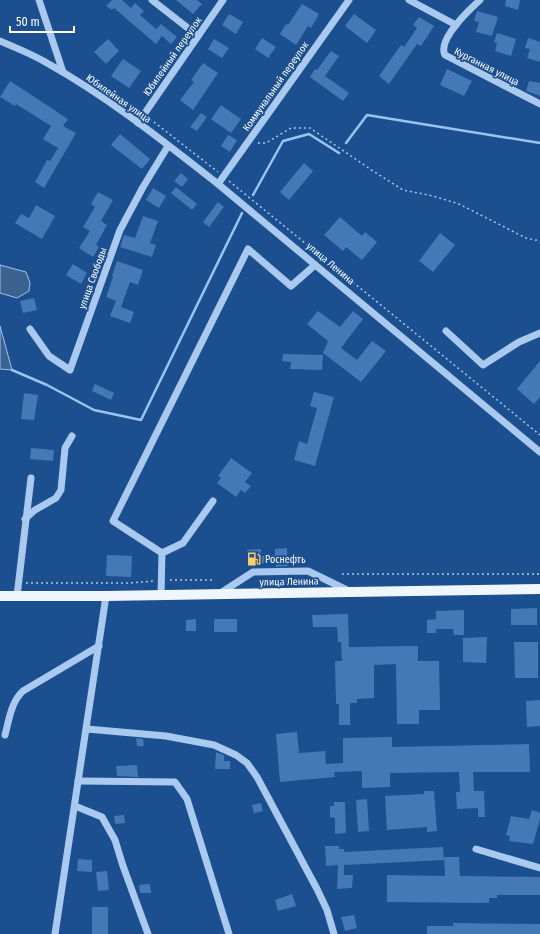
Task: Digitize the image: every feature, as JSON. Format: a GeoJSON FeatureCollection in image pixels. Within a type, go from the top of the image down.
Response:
{"type":"FeatureCollection","features":[{"type":"Feature","properties":{"kind":"main road","name":"улица Ленина"},"geometry":{"type":"LineString","coordinates":[[0,596],[106,596],[540,589]]}},
{"type":"Feature","properties":{"kind":"street"},"geometry":{"type":"LineString","coordinates":[[39,0],[63,72]]}},
{"type":"Feature","properties":{"kind":"street"},"geometry":{"type":"LineString","coordinates":[[152,0],[198,36]]}},
{"type":"Feature","properties":{"kind":"street","name":"Юбилейный переулок"},"geometry":{"type":"LineString","coordinates":[[138,123],[223,0]]}},
{"type":"Feature","properties":{"kind":"street","name":"Коммунальный переулок"},"geometry":{"type":"LineString","coordinates":[[218,184],[349,0]]}},
{"type":"Feature","properties":{"kind":"street"},"geometry":{"type":"LineString","coordinates":[[410,0],[456,25]]}},
{"type":"Feature","properties":{"kind":"street","name":"Курганная улица"},"geometry":{"type":"LineString","coordinates":[[480,0],[456,25],[443,46],[445,55],[540,104]]}},
{"type":"Feature","properties":{"kind":"street","name":"Юбилейная улица"},"geometry":{"type":"LineString","coordinates":[[0,41],[46,62],[116,106],[218,184]]}},
{"type":"Feature","properties":{"kind":"street","name":"улица Свободы"},"geometry":{"type":"LineString","coordinates":[[30,329],[49,356],[70,370],[120,230],[143,187],[168,146]]}},
{"type":"Feature","properties":{"kind":"street","name":"улица Ленина"},"geometry":{"type":"LineString","coordinates":[[218,184],[540,452]]}},
{"type":"Feature","properties":{"kind":"street"},"geometry":{"type":"LineString","coordinates":[[162,553],[113,521],[248,249],[291,286],[315,265]]}},
{"type":"Feature","properties":{"kind":"street"},"geometry":{"type":"LineString","coordinates":[[446,331],[483,365],[519,342],[540,333]]}},
{"type":"Feature","properties":{"kind":"street"},"geometry":{"type":"LineString","coordinates":[[26,519],[35,510],[56,498],[61,490],[65,448],[72,436]]}},
{"type":"Feature","properties":{"kind":"street"},"geometry":{"type":"LineString","coordinates":[[17,596],[31,478]]}},
{"type":"Feature","properties":{"kind":"street"},"geometry":{"type":"LineString","coordinates":[[162,553],[183,543],[213,501]]}},
{"type":"Feature","properties":{"kind":"street"},"geometry":{"type":"LineString","coordinates":[[161,595],[162,553]]}},
{"type":"Feature","properties":{"kind":"street"},"geometry":{"type":"LineString","coordinates":[[219,594],[253,572],[308,571],[351,592]]}},
{"type":"Feature","properties":{"kind":"street"},"geometry":{"type":"LineString","coordinates":[[55,934],[100,646],[106,596]]}},
{"type":"Feature","properties":{"kind":"street"},"geometry":{"type":"LineString","coordinates":[[5,735],[14,704],[18,696],[23,691],[100,646]]}},
{"type":"Feature","properties":{"kind":"street"},"geometry":{"type":"LineString","coordinates":[[87,729],[166,736],[214,745],[236,755],[247,763],[257,777],[317,889],[327,910],[334,934]]}},
{"type":"Feature","properties":{"kind":"street"},"geometry":{"type":"LineString","coordinates":[[78,781],[175,782],[187,799],[229,934]]}},
{"type":"Feature","properties":{"kind":"street"},"geometry":{"type":"LineString","coordinates":[[75,806],[102,817],[115,840],[148,934]]}},
{"type":"Feature","properties":{"kind":"street"},"geometry":{"type":"LineString","coordinates":[[476,849],[540,868]]}},
{"type":"Feature","properties":{"kind":"path"},"geometry":{"type":"LineString","coordinates":[[113,94],[143,114],[223,176],[540,435]]}},
{"type":"Feature","properties":{"kind":"path"},"geometry":{"type":"LineString","coordinates":[[248,142],[266,143],[291,128],[310,128],[403,190],[433,196],[459,204],[526,238],[540,241]]}},
{"type":"Feature","properties":{"kind":"path"},"geometry":{"type":"LineString","coordinates":[[342,574],[540,574]]}},
{"type":"Feature","properties":{"kind":"path"},"geometry":{"type":"LineString","coordinates":[[18,583],[129,583],[162,580],[214,580]]}},
{"type":"Feature","properties":{"kind":"path"},"geometry":{"type":"LineString","coordinates":[[261,582],[307,581]]}},
{"type":"Feature","properties":{"kind":"shaded area"},"geometry":{"type":"Polygon","coordinates":[[[0,265],[26,272],[30,283],[29,291],[17,298],[0,293],[0,265]]]}},
{"type":"Feature","properties":{"kind":"shaded area"},"geometry":{"type":"Polygon","coordinates":[[[0,326],[12,370],[0,369],[0,326]]]}},
{"type":"Feature","properties":{"kind":"shaded area"},"geometry":{"type":"Polygon","coordinates":[[[305,578],[307,582],[305,584],[261,584],[261,581],[264,579],[305,578]]]}},
{"type":"Feature","properties":{"kind":"building"},"geometry":{"type":"Polygon","coordinates":[[[112,0],[122,0],[131,8],[135,3],[144,11],[140,15],[156,29],[161,24],[177,37],[171,44],[162,36],[156,44],[114,8],[112,10],[106,6],[112,0]]]}},
{"type":"Feature","properties":{"kind":"building"},"geometry":{"type":"Polygon","coordinates":[[[176,0],[197,0],[202,4],[193,14],[176,0]]]}},
{"type":"Feature","properties":{"kind":"building"},"geometry":{"type":"Polygon","coordinates":[[[506,0],[520,0],[518,10],[505,6],[506,0]]]}},
{"type":"Feature","properties":{"kind":"building"},"geometry":{"type":"Polygon","coordinates":[[[302,4],[319,14],[311,28],[308,26],[296,45],[280,34],[302,4]]]}},
{"type":"Feature","properties":{"kind":"building"},"geometry":{"type":"Polygon","coordinates":[[[477,11],[498,17],[492,36],[476,32],[479,22],[474,21],[477,11]]]}},
{"type":"Feature","properties":{"kind":"building"},"geometry":{"type":"Polygon","coordinates":[[[229,14],[243,22],[236,34],[222,25],[229,14]]]}},
{"type":"Feature","properties":{"kind":"building"},"geometry":{"type":"Polygon","coordinates":[[[354,14],[376,30],[367,43],[345,26],[354,14]]]}},
{"type":"Feature","properties":{"kind":"building"},"geometry":{"type":"Polygon","coordinates":[[[419,17],[434,26],[421,46],[417,44],[389,84],[379,76],[401,45],[404,47],[417,28],[413,25],[419,17]]]}},
{"type":"Feature","properties":{"kind":"building"},"geometry":{"type":"Polygon","coordinates":[[[497,33],[516,39],[511,56],[495,51],[497,43],[494,42],[497,33]]]}},
{"type":"Feature","properties":{"kind":"building"},"geometry":{"type":"Polygon","coordinates":[[[262,38],[276,47],[268,58],[255,49],[262,38]]]}},
{"type":"Feature","properties":{"kind":"building"},"geometry":{"type":"Polygon","coordinates":[[[528,38],[540,42],[540,62],[527,58],[530,49],[525,48],[528,38]]]}},
{"type":"Feature","properties":{"kind":"building"},"geometry":{"type":"Polygon","coordinates":[[[108,39],[119,51],[106,64],[94,52],[108,39]]]}},
{"type":"Feature","properties":{"kind":"building"},"geometry":{"type":"Polygon","coordinates":[[[214,39],[229,48],[222,58],[208,49],[214,39]]]}},
{"type":"Feature","properties":{"kind":"building"},"geometry":{"type":"Polygon","coordinates":[[[331,51],[339,56],[325,76],[349,93],[343,101],[310,77],[331,51]]]}},
{"type":"Feature","properties":{"kind":"building"},"geometry":{"type":"Polygon","coordinates":[[[123,59],[141,71],[129,88],[111,76],[123,59]]]}},
{"type":"Feature","properties":{"kind":"building"},"geometry":{"type":"Polygon","coordinates":[[[203,63],[218,73],[193,110],[180,100],[194,82],[191,80],[203,63]]]}},
{"type":"Feature","properties":{"kind":"building"},"geometry":{"type":"Polygon","coordinates":[[[447,69],[472,81],[464,96],[440,85],[447,69]]]}},
{"type":"Feature","properties":{"kind":"building"},"geometry":{"type":"Polygon","coordinates":[[[10,81],[68,119],[63,126],[76,133],[44,188],[35,182],[47,160],[50,161],[58,148],[43,139],[51,126],[16,104],[15,106],[0,97],[10,81]]]}},
{"type":"Feature","properties":{"kind":"building"},"geometry":{"type":"Polygon","coordinates":[[[529,81],[540,83],[540,96],[526,91],[529,81]]]}},
{"type":"Feature","properties":{"kind":"building"},"geometry":{"type":"Polygon","coordinates":[[[221,105],[241,119],[231,133],[211,119],[221,105]]]}},
{"type":"Feature","properties":{"kind":"building"},"geometry":{"type":"Polygon","coordinates":[[[201,113],[207,117],[197,131],[190,127],[201,113]]]}},
{"type":"Feature","properties":{"kind":"building"},"geometry":{"type":"Polygon","coordinates":[[[120,134],[150,159],[142,169],[111,145],[120,134]]]}},
{"type":"Feature","properties":{"kind":"building"},"geometry":{"type":"Polygon","coordinates":[[[228,135],[237,140],[230,152],[221,146],[228,135]]]}},
{"type":"Feature","properties":{"kind":"building"},"geometry":{"type":"Polygon","coordinates":[[[304,163],[313,171],[289,200],[280,192],[304,163]]]}},
{"type":"Feature","properties":{"kind":"building"},"geometry":{"type":"Polygon","coordinates":[[[181,173],[188,179],[182,187],[174,181],[181,173]]]}},
{"type":"Feature","properties":{"kind":"building"},"geometry":{"type":"Polygon","coordinates":[[[176,187],[197,204],[192,210],[171,193],[176,187]]]}},
{"type":"Feature","properties":{"kind":"building"},"geometry":{"type":"Polygon","coordinates":[[[153,188],[166,196],[159,208],[146,200],[153,188]]]}},
{"type":"Feature","properties":{"kind":"building"},"geometry":{"type":"Polygon","coordinates":[[[98,192],[113,200],[101,221],[107,225],[96,245],[99,247],[93,257],[79,248],[90,231],[83,227],[95,207],[91,204],[98,192]]]}},
{"type":"Feature","properties":{"kind":"building"},"geometry":{"type":"Polygon","coordinates":[[[218,202],[224,207],[209,227],[203,222],[218,202]]]}},
{"type":"Feature","properties":{"kind":"building"},"geometry":{"type":"Polygon","coordinates":[[[36,205],[55,216],[42,239],[15,223],[21,214],[29,218],[36,205]]]}},
{"type":"Feature","properties":{"kind":"building"},"geometry":{"type":"Polygon","coordinates":[[[143,216],[158,221],[150,243],[156,245],[152,257],[120,247],[124,235],[135,238],[143,216]]]}},
{"type":"Feature","properties":{"kind":"building"},"geometry":{"type":"Polygon","coordinates":[[[340,217],[362,236],[365,232],[377,242],[362,260],[346,247],[343,251],[324,235],[340,217]]]}},
{"type":"Feature","properties":{"kind":"building"},"geometry":{"type":"Polygon","coordinates":[[[440,233],[455,245],[433,272],[419,261],[440,233]]]}},
{"type":"Feature","properties":{"kind":"building"},"geometry":{"type":"Polygon","coordinates":[[[117,261],[143,270],[138,285],[130,282],[121,307],[134,312],[130,323],[110,316],[116,301],[106,297],[117,261]]]}},
{"type":"Feature","properties":{"kind":"building"},"geometry":{"type":"Polygon","coordinates":[[[73,264],[87,273],[81,284],[66,275],[73,264]]]}},
{"type":"Feature","properties":{"kind":"building"},"geometry":{"type":"Polygon","coordinates":[[[34,298],[37,310],[23,313],[20,301],[34,298]]]}},
{"type":"Feature","properties":{"kind":"building"},"geometry":{"type":"Polygon","coordinates":[[[318,311],[340,327],[353,311],[363,319],[341,348],[357,360],[372,341],[386,351],[361,382],[323,353],[328,341],[307,324],[318,311]]]}},
{"type":"Feature","properties":{"kind":"building"},"geometry":{"type":"Polygon","coordinates":[[[283,354],[323,355],[322,370],[290,369],[291,362],[282,361],[283,354]]]}},
{"type":"Feature","properties":{"kind":"building"},"geometry":{"type":"Polygon","coordinates":[[[540,361],[540,397],[534,404],[517,389],[540,361]]]}},
{"type":"Feature","properties":{"kind":"building"},"geometry":{"type":"Polygon","coordinates":[[[95,384],[114,393],[111,400],[92,391],[95,384]]]}},
{"type":"Feature","properties":{"kind":"building"},"geometry":{"type":"Polygon","coordinates":[[[314,392],[334,397],[315,466],[294,460],[299,441],[307,444],[317,408],[310,406],[314,392]]]}},
{"type":"Feature","properties":{"kind":"building"},"geometry":{"type":"Polygon","coordinates":[[[24,393],[38,395],[34,420],[21,419],[24,393]]]}},
{"type":"Feature","properties":{"kind":"building"},"geometry":{"type":"Polygon","coordinates":[[[31,448],[54,450],[53,461],[30,459],[31,448]]]}},
{"type":"Feature","properties":{"kind":"building"},"geometry":{"type":"Polygon","coordinates":[[[231,458],[252,473],[245,482],[251,486],[245,493],[241,490],[236,497],[217,483],[221,478],[218,476],[231,458]]]}},
{"type":"Feature","properties":{"kind":"building"},"geometry":{"type":"Polygon","coordinates":[[[287,548],[288,566],[276,567],[276,562],[248,565],[247,550],[261,549],[261,556],[275,555],[275,549],[287,548]]]}},
{"type":"Feature","properties":{"kind":"building"},"geometry":{"type":"Polygon","coordinates":[[[107,555],[132,556],[131,577],[106,576],[107,555]]]}},
{"type":"Feature","properties":{"kind":"building"},"geometry":{"type":"Polygon","coordinates":[[[537,608],[537,625],[511,625],[511,609],[537,608]]]}},
{"type":"Feature","properties":{"kind":"building"},"geometry":{"type":"Polygon","coordinates":[[[464,610],[464,635],[454,635],[453,629],[436,629],[436,633],[427,633],[427,620],[436,619],[436,611],[464,610]]]}},
{"type":"Feature","properties":{"kind":"building"},"geometry":{"type":"Polygon","coordinates":[[[348,614],[349,647],[418,646],[418,661],[439,661],[440,710],[419,710],[419,724],[397,724],[396,664],[374,665],[374,698],[357,699],[357,703],[350,703],[350,725],[339,725],[339,704],[336,704],[335,661],[342,661],[341,642],[338,642],[337,627],[313,627],[312,615],[348,614]]]}},
{"type":"Feature","properties":{"kind":"building"},"geometry":{"type":"Polygon","coordinates":[[[196,619],[196,631],[186,631],[186,620],[196,619]]]}},
{"type":"Feature","properties":{"kind":"building"},"geometry":{"type":"Polygon","coordinates":[[[214,619],[237,619],[237,632],[214,632],[214,619]]]}},
{"type":"Feature","properties":{"kind":"building"},"geometry":{"type":"Polygon","coordinates":[[[487,637],[486,663],[463,662],[463,638],[487,637]]]}},
{"type":"Feature","properties":{"kind":"building"},"geometry":{"type":"Polygon","coordinates":[[[514,642],[538,642],[538,678],[515,678],[514,642]]]}},
{"type":"Feature","properties":{"kind":"building"},"geometry":{"type":"Polygon","coordinates":[[[540,700],[540,726],[527,727],[526,701],[540,700]]]}},
{"type":"Feature","properties":{"kind":"building"},"geometry":{"type":"Polygon","coordinates":[[[297,732],[299,753],[325,751],[326,764],[343,763],[343,738],[392,737],[392,747],[529,744],[530,772],[473,772],[474,791],[484,791],[485,817],[478,817],[478,808],[457,809],[456,792],[460,792],[459,772],[390,773],[390,787],[362,788],[362,771],[334,772],[335,777],[280,782],[276,734],[297,732]]]}},
{"type":"Feature","properties":{"kind":"building"},"geometry":{"type":"Polygon","coordinates":[[[136,738],[143,739],[144,746],[137,746],[136,738]]]}},
{"type":"Feature","properties":{"kind":"building"},"geometry":{"type":"Polygon","coordinates":[[[216,752],[224,755],[224,761],[230,761],[230,769],[215,769],[216,752]]]}},
{"type":"Feature","properties":{"kind":"building"},"geometry":{"type":"Polygon","coordinates":[[[137,765],[138,777],[117,776],[116,766],[137,765]]]}},
{"type":"Feature","properties":{"kind":"building"},"geometry":{"type":"Polygon","coordinates":[[[424,791],[434,791],[437,831],[427,832],[427,827],[387,830],[385,796],[424,794],[424,791]]]}},
{"type":"Feature","properties":{"kind":"building"},"geometry":{"type":"Polygon","coordinates":[[[367,799],[369,831],[358,832],[356,800],[367,799]]]}},
{"type":"Feature","properties":{"kind":"building"},"geometry":{"type":"Polygon","coordinates":[[[334,802],[345,802],[346,833],[335,834],[335,818],[330,817],[330,806],[334,806],[334,802]]]}},
{"type":"Feature","properties":{"kind":"building"},"geometry":{"type":"Polygon","coordinates":[[[261,803],[263,811],[254,813],[252,805],[261,803]]]}},
{"type":"Feature","properties":{"kind":"building"},"geometry":{"type":"Polygon","coordinates":[[[532,810],[540,813],[540,819],[533,844],[509,841],[510,836],[506,835],[511,816],[529,819],[532,810]]]}},
{"type":"Feature","properties":{"kind":"building"},"geometry":{"type":"Polygon","coordinates":[[[124,815],[125,823],[115,824],[114,816],[124,815]]]}},
{"type":"Feature","properties":{"kind":"building"},"geometry":{"type":"Polygon","coordinates":[[[325,846],[339,846],[339,849],[344,849],[344,852],[443,847],[444,860],[344,865],[344,875],[353,875],[352,888],[337,889],[338,865],[326,866],[325,846]]]}},
{"type":"Feature","properties":{"kind":"building"},"geometry":{"type":"Polygon","coordinates":[[[444,857],[459,857],[460,876],[540,877],[540,895],[497,895],[497,898],[489,898],[489,903],[387,902],[387,875],[445,876],[444,857]]]}},
{"type":"Feature","properties":{"kind":"building"},"geometry":{"type":"Polygon","coordinates":[[[78,859],[92,860],[92,872],[77,871],[78,859]]]}},
{"type":"Feature","properties":{"kind":"building"},"geometry":{"type":"Polygon","coordinates":[[[107,871],[109,890],[98,891],[96,872],[107,871]]]}},
{"type":"Feature","properties":{"kind":"building"},"geometry":{"type":"Polygon","coordinates":[[[150,884],[151,893],[140,893],[139,885],[150,884]]]}},
{"type":"Feature","properties":{"kind":"building"},"geometry":{"type":"Polygon","coordinates":[[[292,894],[296,906],[278,911],[275,900],[292,894]]]}},
{"type":"Feature","properties":{"kind":"building"},"geometry":{"type":"Polygon","coordinates":[[[92,907],[108,907],[108,934],[92,934],[92,907]]]}},
{"type":"Feature","properties":{"kind":"building"},"geometry":{"type":"Polygon","coordinates":[[[354,915],[357,928],[345,931],[341,917],[354,915]]]}},
{"type":"Feature","properties":{"kind":"building"},"geometry":{"type":"Polygon","coordinates":[[[453,923],[540,924],[540,934],[427,934],[427,926],[453,926],[453,923]]]}},
{"type":"Feature","properties":{"kind":"waterway"},"geometry":{"type":"LineString","coordinates":[[346,143],[367,115],[540,143]]}},
{"type":"Feature","properties":{"kind":"waterway"},"geometry":{"type":"LineString","coordinates":[[253,195],[283,141],[309,134],[339,153]]}},
{"type":"Feature","properties":{"kind":"waterway"},"geometry":{"type":"LineString","coordinates":[[12,370],[47,385],[94,410],[141,420],[242,213]]}},
{"type":"Feature","properties":{"kind":"place","name":"Роснефть"},"geometry":{"type":"Point","coordinates":[254,559]}}]}
